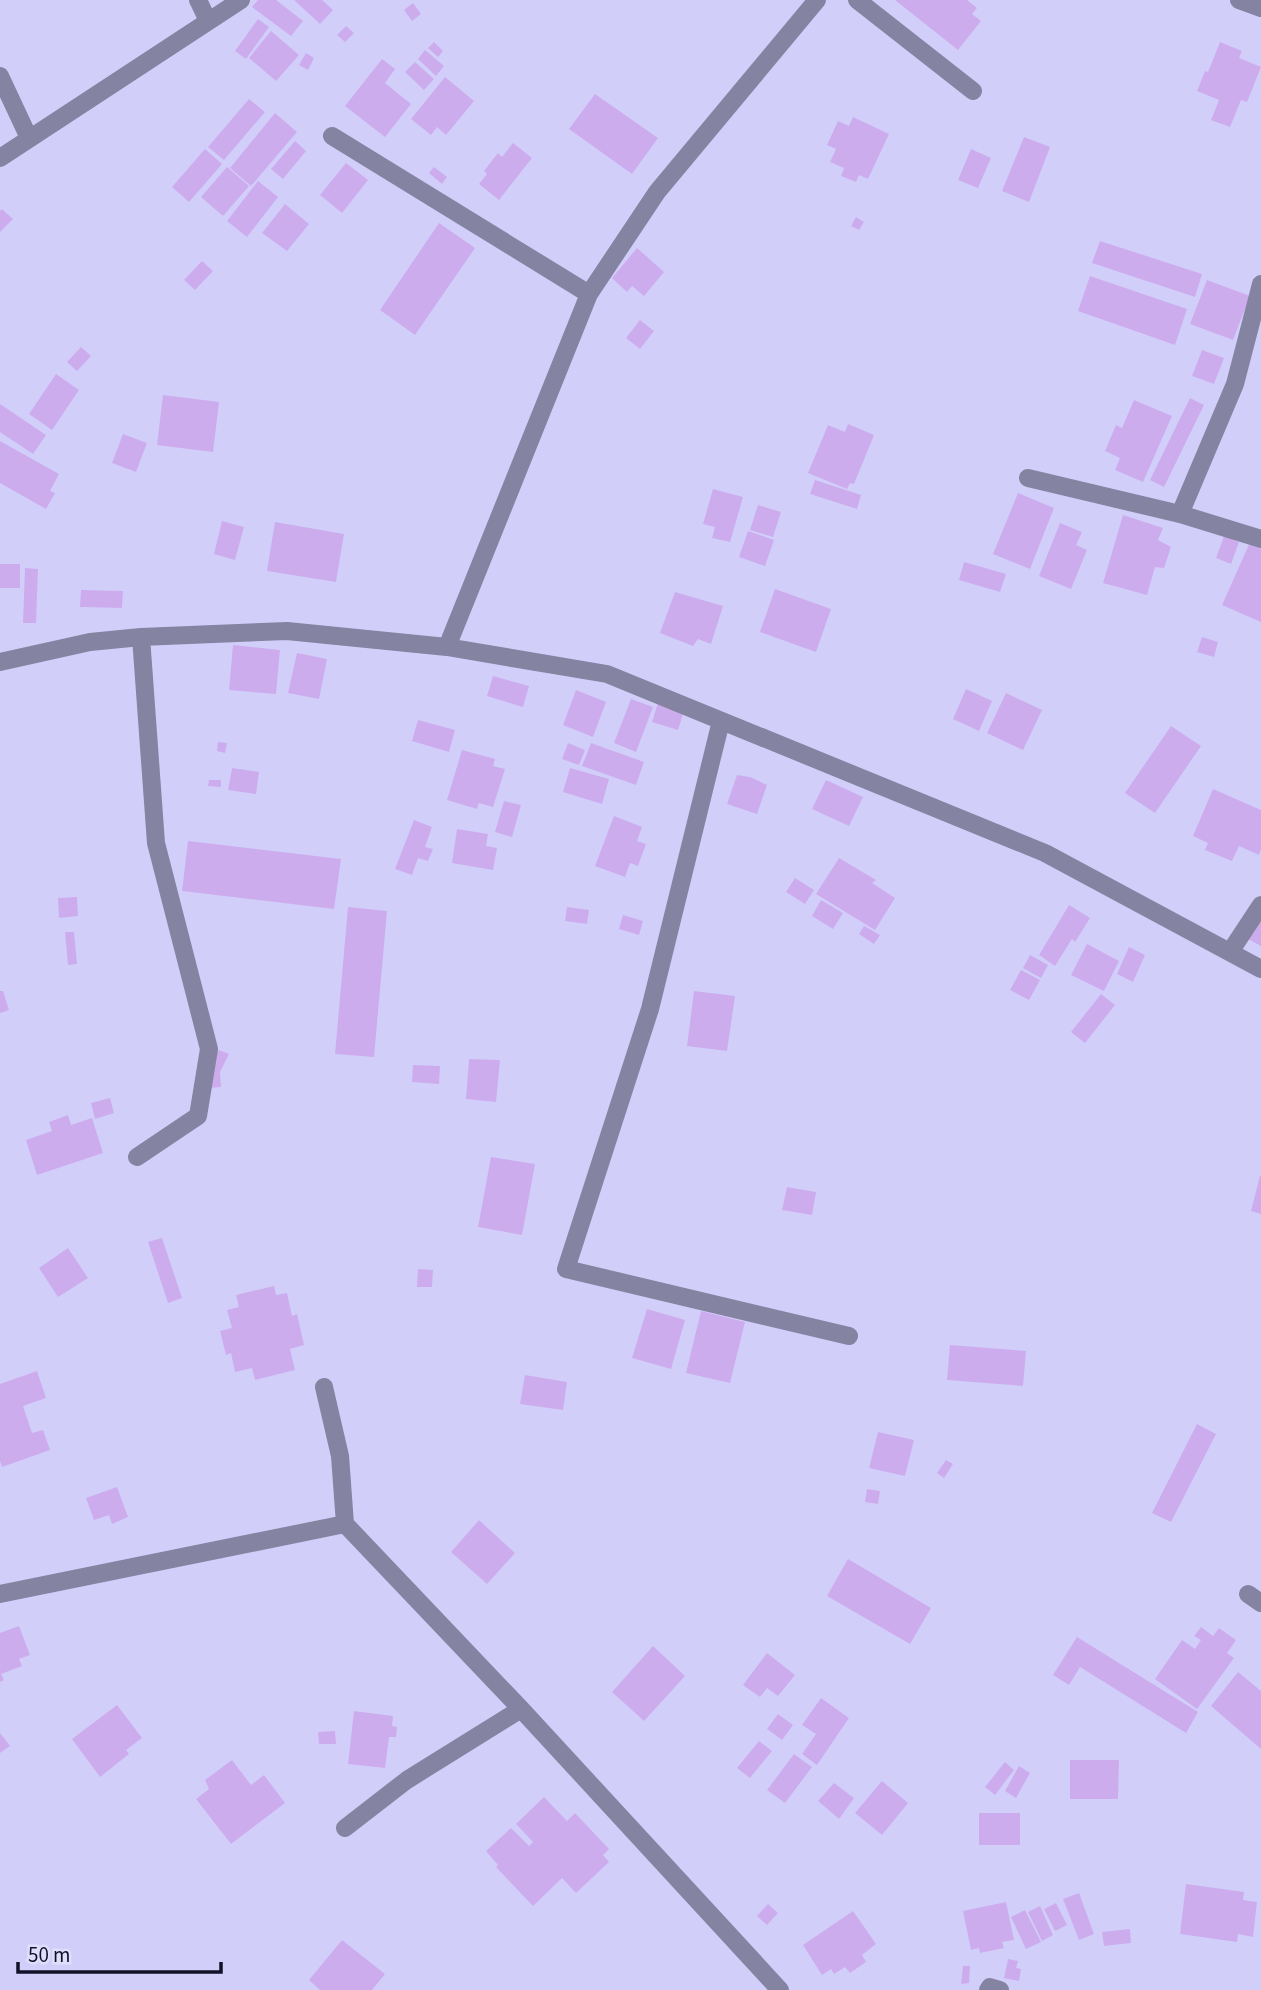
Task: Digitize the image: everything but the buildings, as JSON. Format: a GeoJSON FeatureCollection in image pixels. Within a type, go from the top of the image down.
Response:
{"type":"FeatureCollection","features":[{"type":"Feature","properties":{"kind":"street"},"geometry":{"type":"LineString","coordinates":[[198,0],[208,21]]}},
{"type":"Feature","properties":{"kind":"street"},"geometry":{"type":"LineString","coordinates":[[0,158],[241,0]]}},
{"type":"Feature","properties":{"kind":"street"},"geometry":{"type":"LineString","coordinates":[[447,647],[589,294],[657,192],[817,0]]}},
{"type":"Feature","properties":{"kind":"street"},"geometry":{"type":"LineString","coordinates":[[857,0],[972,91]]}},
{"type":"Feature","properties":{"kind":"street"},"geometry":{"type":"LineString","coordinates":[[1239,0],[1261,8]]}},
{"type":"Feature","properties":{"kind":"street"},"geometry":{"type":"LineString","coordinates":[[0,76],[29,138]]}},
{"type":"Feature","properties":{"kind":"street"},"geometry":{"type":"LineString","coordinates":[[332,136],[589,294]]}},
{"type":"Feature","properties":{"kind":"street"},"geometry":{"type":"LineString","coordinates":[[1180,514],[1235,384],[1261,284]]}},
{"type":"Feature","properties":{"kind":"street"},"geometry":{"type":"LineString","coordinates":[[1028,478],[1180,514],[1261,539]]}},
{"type":"Feature","properties":{"kind":"street"},"geometry":{"type":"LineString","coordinates":[[0,662],[90,642],[141,637],[287,631],[447,647],[607,674],[1045,853],[1261,969]]}},
{"type":"Feature","properties":{"kind":"street"},"geometry":{"type":"LineString","coordinates":[[137,1157],[198,1116],[209,1049],[156,843],[141,637]]}},
{"type":"Feature","properties":{"kind":"street"},"geometry":{"type":"LineString","coordinates":[[721,722],[650,1009],[566,1269],[849,1336]]}},
{"type":"Feature","properties":{"kind":"street"},"geometry":{"type":"LineString","coordinates":[[1230,952],[1261,905]]}},
{"type":"Feature","properties":{"kind":"street"},"geometry":{"type":"LineString","coordinates":[[324,1387],[340,1456],[345,1524],[521,1709],[780,1990]]}},
{"type":"Feature","properties":{"kind":"street"},"geometry":{"type":"LineString","coordinates":[[0,1594],[345,1524]]}},
{"type":"Feature","properties":{"kind":"street"},"geometry":{"type":"LineString","coordinates":[[345,1828],[407,1780],[521,1709]]}},
{"type":"Feature","properties":{"kind":"street"},"geometry":{"type":"LineString","coordinates":[[988,1990],[990,1987],[1000,1990]]}}]}
